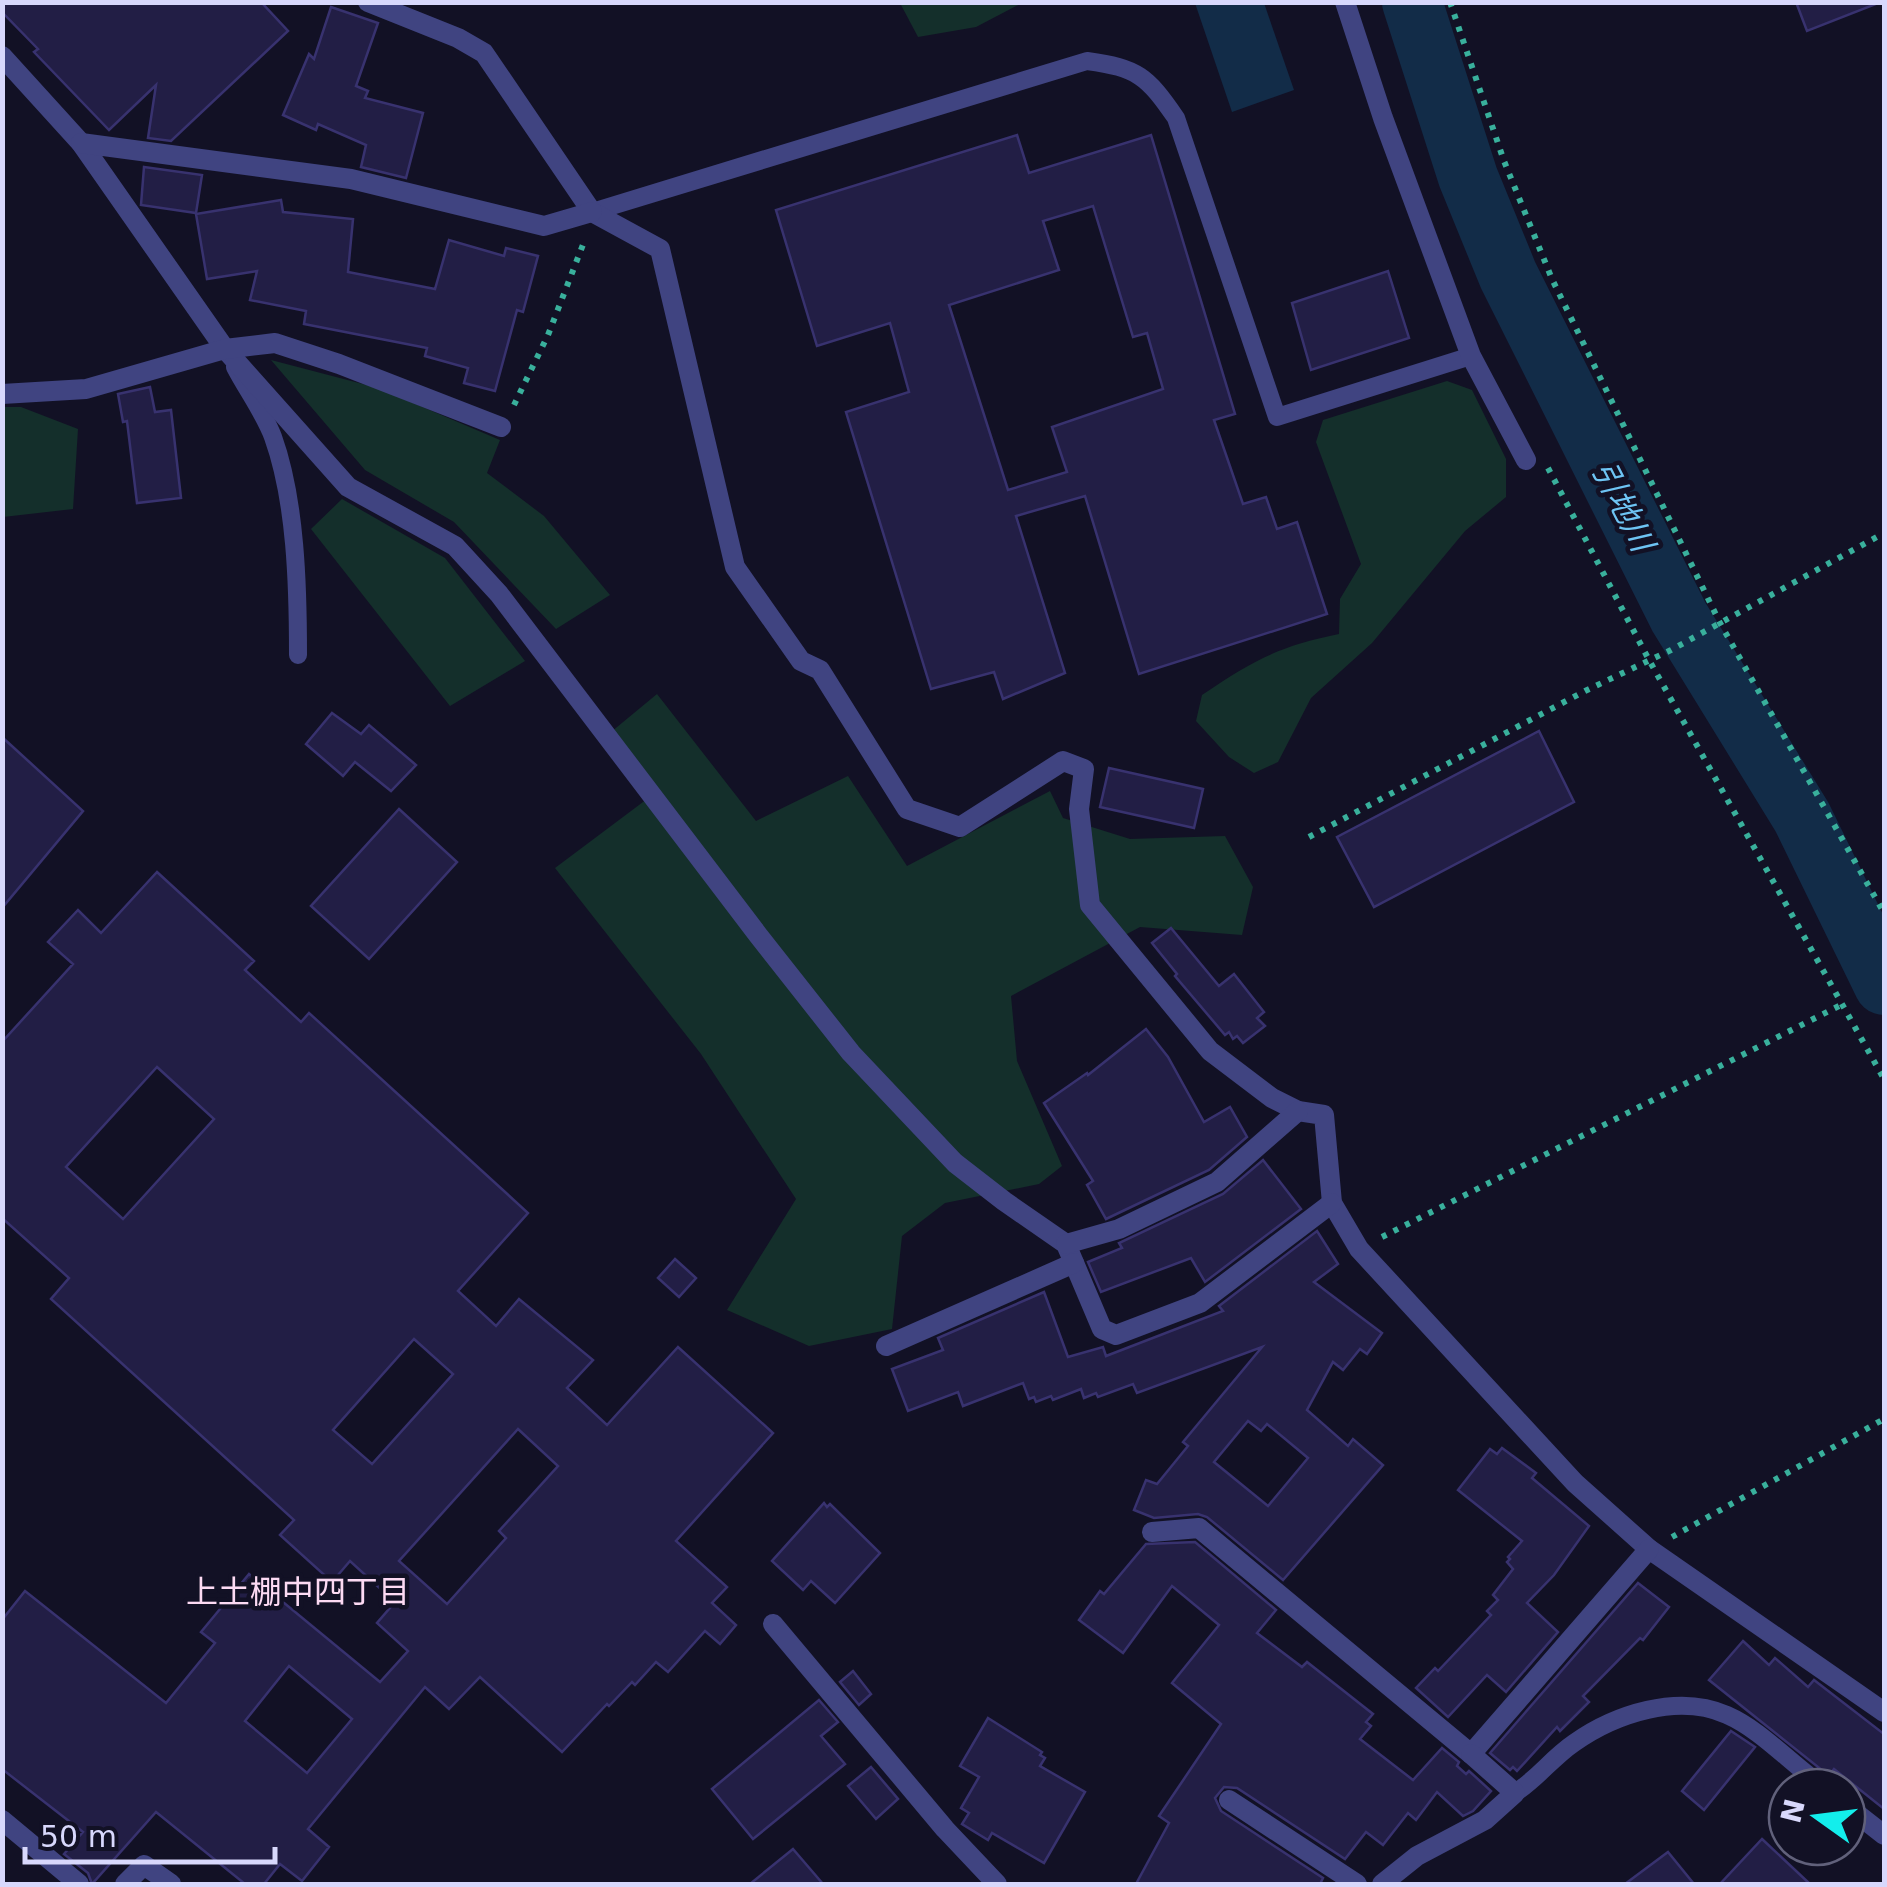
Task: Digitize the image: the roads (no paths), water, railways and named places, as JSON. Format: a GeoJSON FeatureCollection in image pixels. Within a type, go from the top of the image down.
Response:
{"type":"FeatureCollection","features":[{"type":"Feature","properties":{"kind":"street"},"geometry":{"type":"LineString","coordinates":[[368,2],[484,52],[592,212],[660,250],[735,567],[801,661],[820,670],[907,809],[960,827],[1063,761],[1084,769],[1079,809],[1090,905],[1210,1050],[1272,1098],[1298,1111],[1324,1115],[1332,1204],[1358,1249],[1575,1483],[1649,1550],[1884,1712]]}},
{"type":"Feature","properties":{"kind":"street"},"geometry":{"type":"LineString","coordinates":[[1345,2],[1382,118],[1471,356],[1526,460]]}},
{"type":"Feature","properties":{"kind":"street"},"geometry":{"type":"LineString","coordinates":[[2,56],[81,144],[226,350],[348,487],[455,546],[511,610],[758,936],[852,1053],[956,1162],[1070,1253],[1102,1329],[1116,1334],[1200,1303],[1332,1204]]}},
{"type":"Feature","properties":{"kind":"street"},"geometry":{"type":"LineString","coordinates":[[81,144],[350,179],[544,226],[592,212]]}},
{"type":"Feature","properties":{"kind":"street"},"geometry":{"type":"LineString","coordinates":[[2,394],[86,389],[226,350],[275,344],[339,364],[501,426]]}},
{"type":"Feature","properties":{"kind":"street"},"geometry":{"type":"LineString","coordinates":[[886,1346],[1217,1182],[1298,1111]]}},
{"type":"Feature","properties":{"kind":"street"},"geometry":{"type":"LineString","coordinates":[[1152,1532],[1199,1528],[1515,1794],[1484,1820],[1416,1856],[1382,1884]]}},
{"type":"Feature","properties":{"kind":"street"},"geometry":{"type":"LineString","coordinates":[[1470,1754],[1649,1550]]}},
{"type":"Feature","properties":{"kind":"street"},"geometry":{"type":"LineString","coordinates":[[774,1624],[945,1829],[997,1884]]}},
{"type":"Feature","properties":{"kind":"street"},"geometry":{"type":"LineString","coordinates":[[1229,1800],[1357,1884]]}},
{"type":"Feature","properties":{"kind":"street"},"geometry":{"type":"LineString","coordinates":[[2,1820],[79,1884]]}},
{"type":"Feature","properties":{"kind":"street"},"geometry":{"type":"LineString","coordinates":[[125,1884],[144,1865],[171,1884]]}},
{"type":"Feature","properties":{"kind":"lane"},"geometry":{"type":"LineString","coordinates":[[592,212],[1087,61],[1125,66],[1154,86],[1176,118],[1277,417],[1471,356]]}},
{"type":"Feature","properties":{"kind":"lane"},"geometry":{"type":"LineString","coordinates":[[226,350],[272,436],[298,576],[298,655]]}},
{"type":"Feature","properties":{"kind":"lane"},"geometry":{"type":"LineString","coordinates":[[1515,1794],[1570,1745],[1594,1730],[1646,1712],[1687,1705],[1728,1715],[1798,1767]]}},
{"type":"Feature","properties":{"kind":"water"},"geometry":{"type":"Polygon","coordinates":[[[1195,3],[1264,3],[1294,90],[1232,112],[1195,3]]]}},
{"type":"Feature","properties":{"kind":"waterway","name":"引地川"},"geometry":{"type":"LineString","coordinates":[[1412,2],[1468,177],[1508,275],[1679,617],[1802,817],[1884,985]]}},
{"type":"Feature","properties":{"kind":"district","name":"上土棚中四丁目"},"geometry":{"type":"Point","coordinates":[298,1592]}}]}
